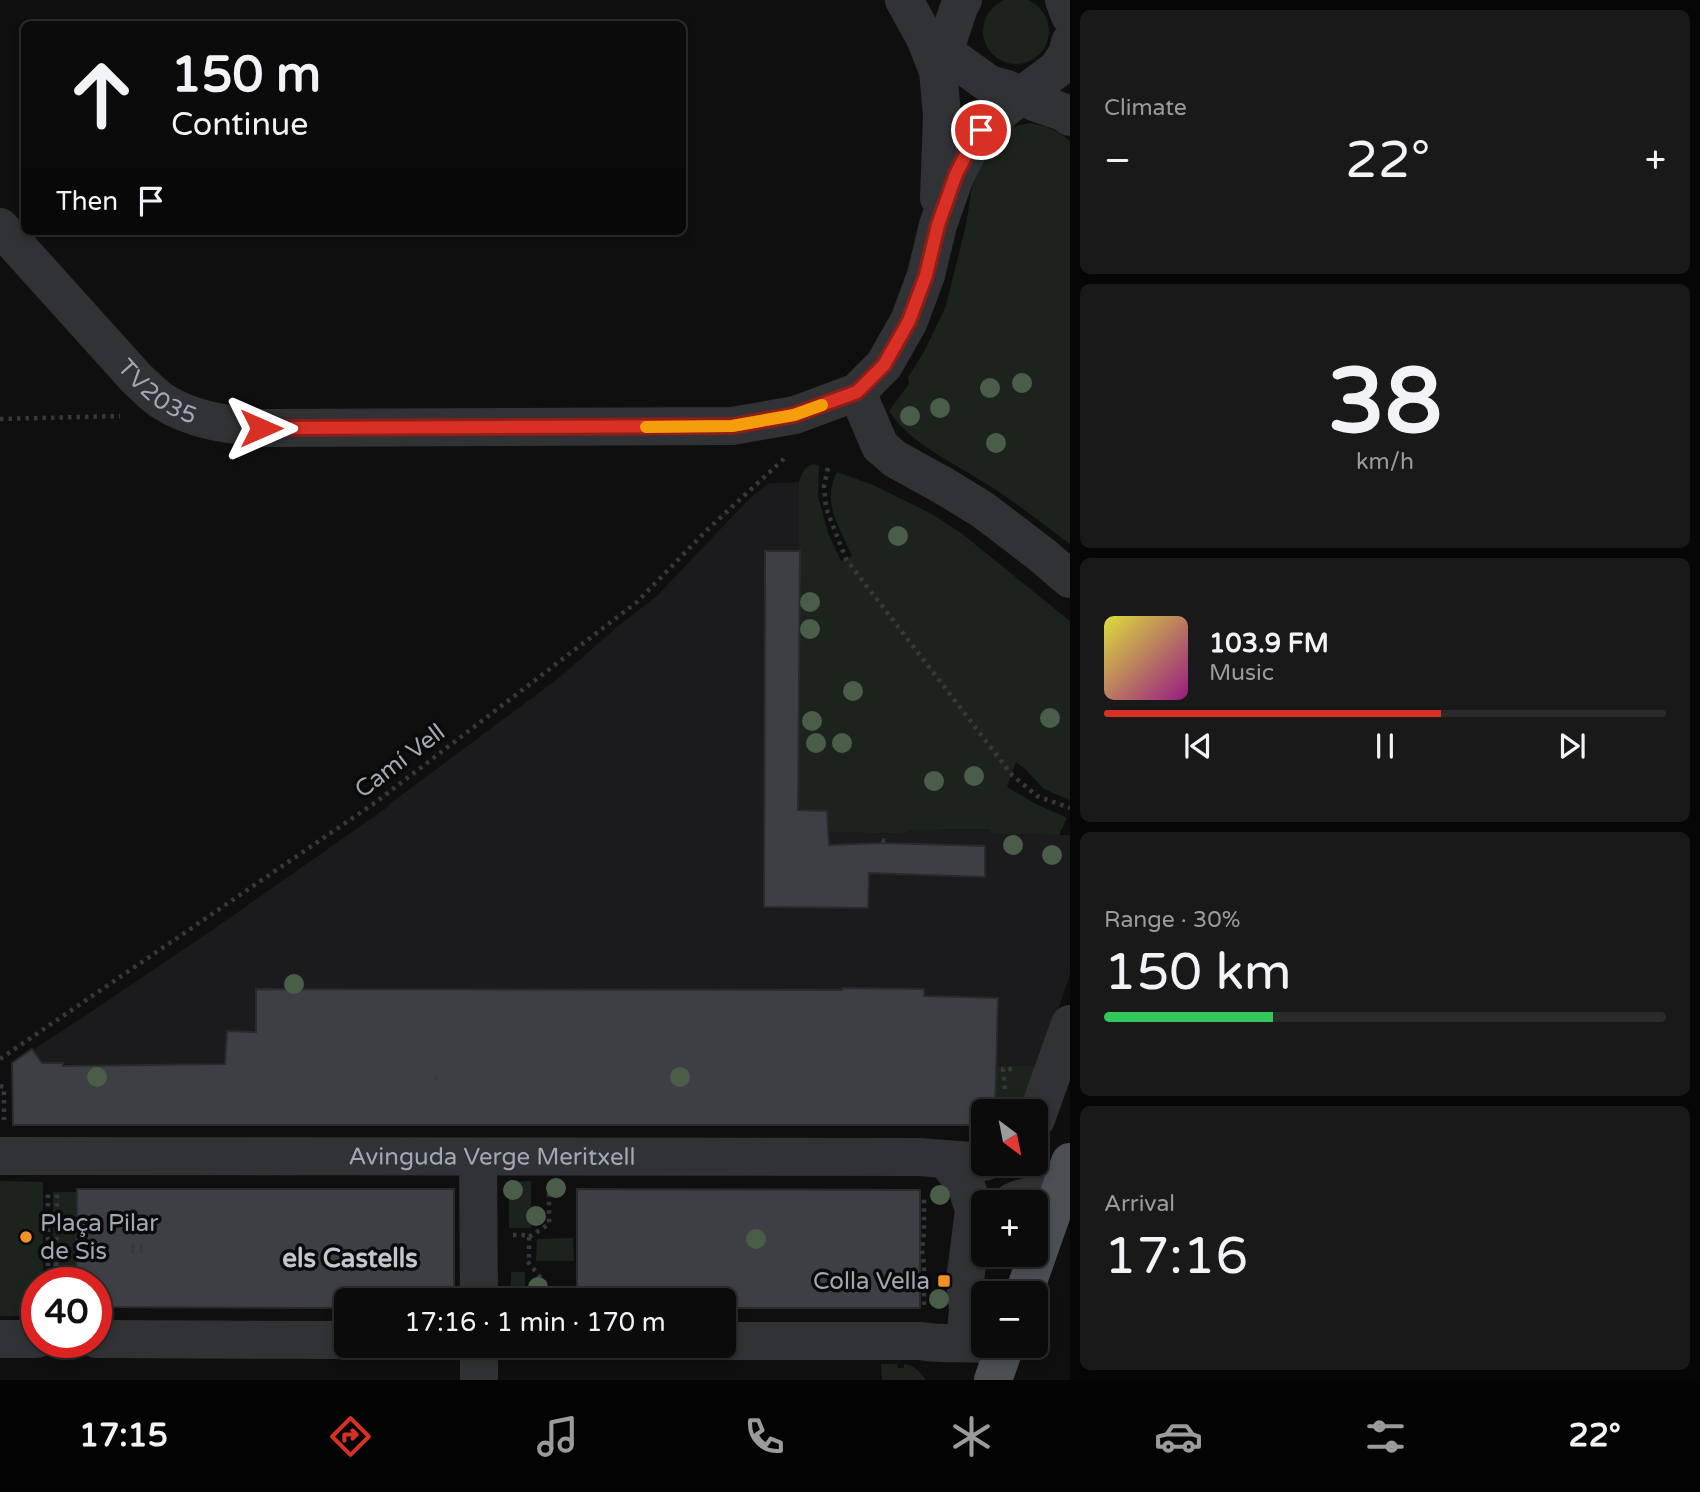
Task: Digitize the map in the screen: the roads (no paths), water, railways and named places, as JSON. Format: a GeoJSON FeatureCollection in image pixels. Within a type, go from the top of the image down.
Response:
{"type":"FeatureCollection","features":[{"type":"Feature","properties":{"kind":"main road"},"geometry":{"type":"LineString","coordinates":[[1048,1220],[1065,1176]]}},
{"type":"Feature","properties":{"kind":"street"},"geometry":{"type":"LineString","coordinates":[[904,0],[974,58],[1070,117]]}},
{"type":"Feature","properties":{"kind":"street"},"geometry":{"type":"LineString","coordinates":[[1064,0],[1070,16]]}},
{"type":"Feature","properties":{"kind":"street"},"geometry":{"type":"LineString","coordinates":[[974,58],[1057,69],[1067,54],[1070,42]]}},
{"type":"Feature","properties":{"kind":"street"},"geometry":{"type":"LineString","coordinates":[[938,225],[956,174],[969,149],[981,130],[1005,108],[974,58]]}},
{"type":"Feature","properties":{"kind":"street"},"geometry":{"type":"LineString","coordinates":[[938,225],[942,115],[974,58]]}},
{"type":"Feature","properties":{"kind":"street","name":"TV2035"},"geometry":{"type":"LineString","coordinates":[[0,227],[146,387],[162,401],[191,415],[224,424],[261,428],[732,426],[794,415],[857,392],[884,365],[909,321],[926,275],[938,225]]}},
{"type":"Feature","properties":{"kind":"street"},"geometry":{"type":"LineString","coordinates":[[857,392],[880,446],[895,459],[982,510],[1070,579]]}},
{"type":"Feature","properties":{"kind":"street"},"geometry":{"type":"LineString","coordinates":[[1043,1099],[1070,1024]]}},
{"type":"Feature","properties":{"kind":"street","name":"Avinguda Verge Meritxell"},"geometry":{"type":"LineString","coordinates":[[2,1139],[478,1157],[919,1157],[935,1173],[971,1165]]}},
{"type":"Feature","properties":{"kind":"street"},"geometry":{"type":"LineString","coordinates":[[478,1157],[479,1288]]}},
{"type":"Feature","properties":{"kind":"street"},"geometry":{"type":"LineString","coordinates":[[935,1173],[967,1185],[971,1199]]}},
{"type":"Feature","properties":{"kind":"street"},"geometry":{"type":"LineString","coordinates":[[1038,1190],[1065,1176]]}},
{"type":"Feature","properties":{"kind":"street"},"geometry":{"type":"LineString","coordinates":[[971,1256],[965,1281],[971,1323]]}},
{"type":"Feature","properties":{"kind":"street"},"geometry":{"type":"LineString","coordinates":[[0,1339],[21,1339]]}},
{"type":"Feature","properties":{"kind":"street"},"geometry":{"type":"LineString","coordinates":[[112,1339],[334,1340]]}},
{"type":"Feature","properties":{"kind":"street"},"geometry":{"type":"LineString","coordinates":[[736,1341],[921,1341],[971,1345]]}},
{"type":"Feature","properties":{"kind":"street"},"geometry":{"type":"LineString","coordinates":[[479,1358],[479,1380]]}},
{"type":"Feature","properties":{"kind":"place","name":"Plaça Pilar de Sis"},"geometry":{"type":"Point","coordinates":[26,1237]}},
{"type":"Feature","properties":{"kind":"place","name":"Colla Vella"},"geometry":{"type":"Point","coordinates":[944,1281]}},
{"type":"Feature","properties":{"kind":"district","name":"els Castells"},"geometry":{"type":"Point","coordinates":[350,1258]}}]}
